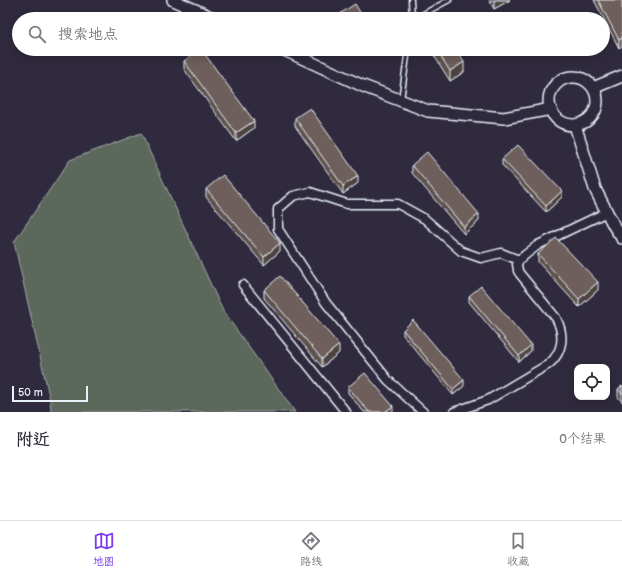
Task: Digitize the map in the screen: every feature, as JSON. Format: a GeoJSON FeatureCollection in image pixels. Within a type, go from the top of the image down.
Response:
{"type":"FeatureCollection","features":[{"type":"Feature","properties":{"kind":"street"},"geometry":{"type":"LineString","coordinates":[[173,0],[200,12]]}},
{"type":"Feature","properties":{"kind":"street"},"geometry":{"type":"LineString","coordinates":[[297,56],[363,86],[428,111],[504,118],[551,109]]}},
{"type":"Feature","properties":{"kind":"street"},"geometry":{"type":"LineString","coordinates":[[593,88],[622,76]]}},
{"type":"Feature","properties":{"kind":"street"},"geometry":{"type":"LineString","coordinates":[[572,77],[584,80],[593,88],[596,93],[597,100],[595,112],[587,121],[581,124],[575,125],[563,122],[558,119],[551,109],[550,96],[552,91],[560,82],[566,79],[572,77]]}},
{"type":"Feature","properties":{"kind":"street"},"geometry":{"type":"LineString","coordinates":[[575,125],[595,189],[622,238]]}},
{"type":"Feature","properties":{"kind":"street"},"geometry":{"type":"LineString","coordinates":[[423,412],[388,380],[326,303],[278,229],[278,210],[293,196],[310,192],[347,204],[398,204],[425,219],[461,252],[481,258],[500,253],[519,260]]}},
{"type":"Feature","properties":{"kind":"street"},"geometry":{"type":"LineString","coordinates":[[454,412],[488,400],[549,364],[556,356],[559,352],[562,341],[559,324],[556,318],[520,274],[517,268],[519,260],[538,246],[607,212]]}},
{"type":"Feature","properties":{"kind":"street"},"geometry":{"type":"LineString","coordinates":[[243,285],[346,412]]}},
{"type":"Feature","properties":{"kind":"lane"},"geometry":{"type":"LineString","coordinates":[[411,0],[412,12]]}},
{"type":"Feature","properties":{"kind":"lane"},"geometry":{"type":"LineString","coordinates":[[426,12],[449,0]]}},
{"type":"Feature","properties":{"kind":"lane"},"geometry":{"type":"LineString","coordinates":[[401,100],[407,56]]}},
{"type":"Feature","properties":{"kind":"green space"},"geometry":{"type":"Polygon","coordinates":[[[141,133],[223,311],[295,412],[51,412],[50,400],[14,242],[70,160],[141,133]]]}},
{"type":"Feature","properties":{"kind":"building"},"geometry":{"type":"Polygon","coordinates":[[[598,0],[622,0],[622,38],[619,40],[610,23],[610,12],[604,12],[598,0]]]}},
{"type":"Feature","properties":{"kind":"building"},"geometry":{"type":"Polygon","coordinates":[[[355,4],[360,12],[343,12],[355,4]]]}},
{"type":"Feature","properties":{"kind":"building"},"geometry":{"type":"Polygon","coordinates":[[[191,56],[206,56],[254,121],[236,133],[184,61],[191,56]]]}},
{"type":"Feature","properties":{"kind":"building"},"geometry":{"type":"Polygon","coordinates":[[[440,56],[460,56],[464,62],[450,71],[440,56]]]}},
{"type":"Feature","properties":{"kind":"building"},"geometry":{"type":"Polygon","coordinates":[[[310,108],[358,176],[343,186],[295,118],[310,108]]]}},
{"type":"Feature","properties":{"kind":"building"},"geometry":{"type":"Polygon","coordinates":[[[518,145],[562,191],[546,206],[502,159],[518,145]]]}},
{"type":"Feature","properties":{"kind":"building"},"geometry":{"type":"Polygon","coordinates":[[[427,152],[479,214],[464,227],[412,165],[427,152]]]}},
{"type":"Feature","properties":{"kind":"building"},"geometry":{"type":"Polygon","coordinates":[[[223,175],[280,243],[264,257],[206,189],[223,175]]]}},
{"type":"Feature","properties":{"kind":"building"},"geometry":{"type":"Polygon","coordinates":[[[556,238],[598,282],[579,299],[538,254],[556,238]]]}},
{"type":"Feature","properties":{"kind":"building"},"geometry":{"type":"Polygon","coordinates":[[[280,276],[339,345],[322,359],[264,290],[280,276]]]}},
{"type":"Feature","properties":{"kind":"building"},"geometry":{"type":"Polygon","coordinates":[[[481,286],[531,345],[519,356],[469,296],[481,286]]]}},
{"type":"Feature","properties":{"kind":"building"},"geometry":{"type":"Polygon","coordinates":[[[413,320],[464,380],[453,389],[403,330],[413,320]]]}},
{"type":"Feature","properties":{"kind":"building"},"geometry":{"type":"Polygon","coordinates":[[[365,373],[393,406],[385,412],[369,412],[348,387],[365,373]]]}},
{"type":"Feature","properties":{"kind":"building"},"geometry":{"type":"Polygon","coordinates":[[[622,386],[622,394],[618,389],[622,386]]]}}]}
